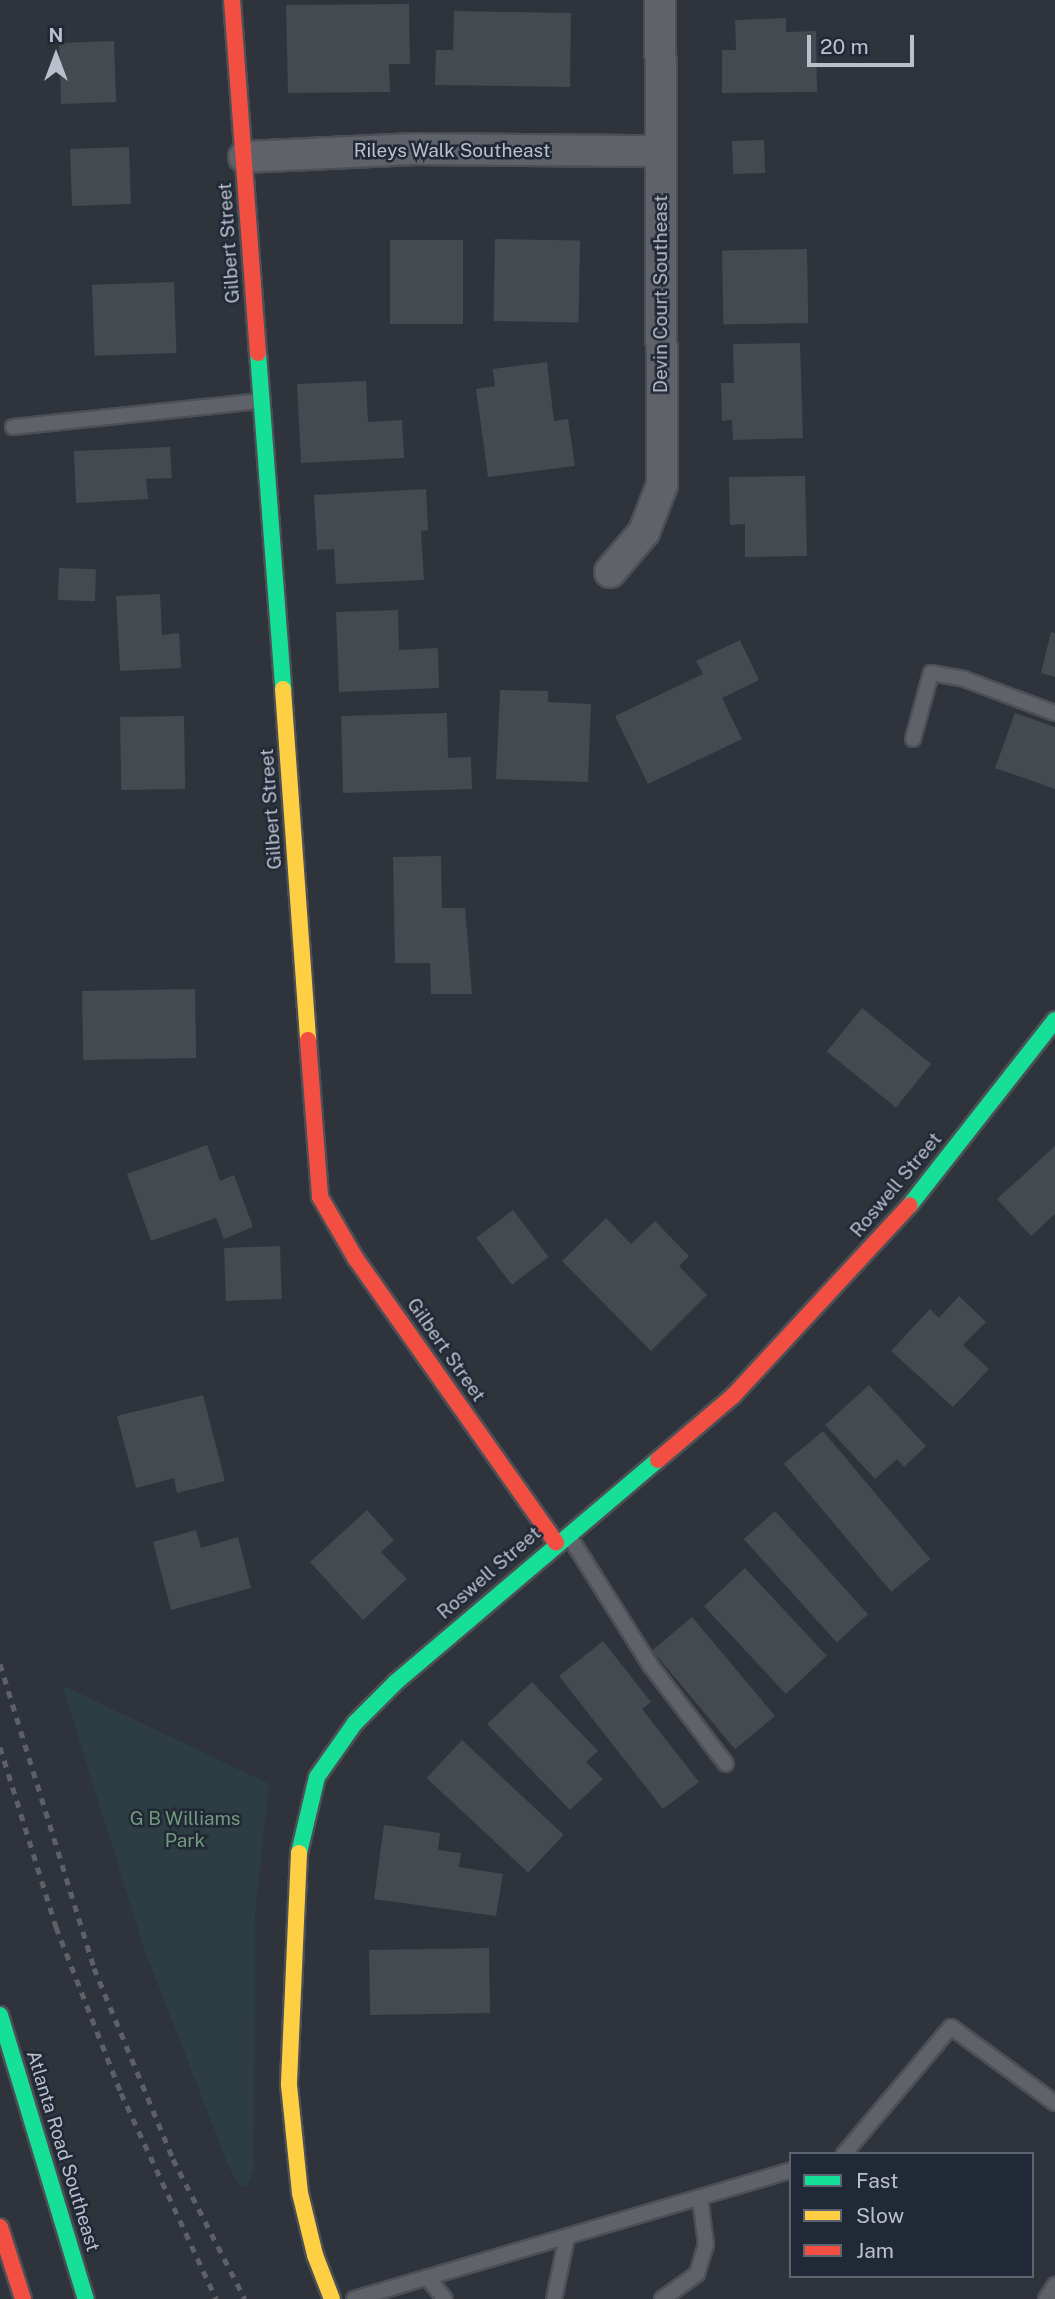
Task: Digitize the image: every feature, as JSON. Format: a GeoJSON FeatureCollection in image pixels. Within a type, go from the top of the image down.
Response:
{"type":"FeatureCollection","features":[{"type":"Feature","properties":{"kind":"street","name":"Gilbert Street"},"geometry":{"type":"LineString","coordinates":[[232,0],[320,1196],[356,1259],[562,1539]]}},
{"type":"Feature","properties":{"kind":"street","name":"Devin Court Southeast"},"geometry":{"type":"LineString","coordinates":[[610,572],[644,532],[662,485],[660,0]]}},
{"type":"Feature","properties":{"kind":"street","name":"Rileys Walk Southeast"},"geometry":{"type":"LineString","coordinates":[[244,157],[415,149],[660,151]]}},
{"type":"Feature","properties":{"kind":"street","name":"Roswell Street"},"geometry":{"type":"LineString","coordinates":[[332,2299],[315,2255],[292,2141],[296,1914],[310,1795],[328,1759],[372,1706],[742,1386],[897,1221],[1055,1020]]}},
{"type":"Feature","properties":{"kind":"street","name":"Atlanta Road Southeast"},"geometry":{"type":"LineString","coordinates":[[0,2015],[86,2299]]}},
{"type":"Feature","properties":{"kind":"street"},"geometry":{"type":"LineString","coordinates":[[0,2227],[23,2299]]}},
{"type":"Feature","properties":{"kind":"lane"},"geometry":{"type":"LineString","coordinates":[[13,427],[262,401]]}},
{"type":"Feature","properties":{"kind":"lane"},"geometry":{"type":"LineString","coordinates":[[913,739],[931,673],[964,679],[1055,713]]}},
{"type":"Feature","properties":{"kind":"lane"},"geometry":{"type":"LineString","coordinates":[[562,1539],[651,1666],[726,1764]]}},
{"type":"Feature","properties":{"kind":"lane"},"geometry":{"type":"LineString","coordinates":[[846,2152],[951,2027],[1055,2103]]}},
{"type":"Feature","properties":{"kind":"lane"},"geometry":{"type":"LineString","coordinates":[[354,2299],[789,2171]]}},
{"type":"Feature","properties":{"kind":"lane"},"geometry":{"type":"LineString","coordinates":[[662,2299],[697,2274],[706,2245],[700,2197]]}},
{"type":"Feature","properties":{"kind":"lane"},"geometry":{"type":"LineString","coordinates":[[554,2299],[567,2236]]}},
{"type":"Feature","properties":{"kind":"lane"},"geometry":{"type":"LineString","coordinates":[[427,2277],[445,2299]]}},
{"type":"Feature","properties":{"kind":"lane"},"geometry":{"type":"LineString","coordinates":[[1046,2299],[1055,2285]]}},
{"type":"Feature","properties":{"kind":"green space","name":"G B Williams Park"},"geometry":{"type":"Polygon","coordinates":[[[62,1685],[269,1784],[255,1915],[254,2169],[247,2187],[239,2185],[229,2167],[145,1951],[62,1685]]]}},
{"type":"Feature","properties":{"kind":"building"},"geometry":{"type":"Polygon","coordinates":[[[409,4],[410,64],[389,64],[390,92],[288,93],[286,5],[409,4]]]}},
{"type":"Feature","properties":{"kind":"building"},"geometry":{"type":"Polygon","coordinates":[[[454,11],[571,13],[570,87],[435,85],[436,50],[453,50],[454,11]]]}},
{"type":"Feature","properties":{"kind":"building"},"geometry":{"type":"Polygon","coordinates":[[[786,18],[786,32],[816,31],[817,92],[722,93],[722,50],[736,50],[735,20],[786,18]]]}},
{"type":"Feature","properties":{"kind":"building"},"geometry":{"type":"Polygon","coordinates":[[[114,41],[116,102],[61,104],[59,43],[114,41]]]}},
{"type":"Feature","properties":{"kind":"building"},"geometry":{"type":"Polygon","coordinates":[[[764,140],[765,173],[733,174],[732,141],[764,140]]]}},
{"type":"Feature","properties":{"kind":"building"},"geometry":{"type":"Polygon","coordinates":[[[129,147],[131,204],[72,206],[70,149],[129,147]]]}},
{"type":"Feature","properties":{"kind":"building"},"geometry":{"type":"Polygon","coordinates":[[[495,239],[580,240],[579,322],[494,321],[495,239]]]}},
{"type":"Feature","properties":{"kind":"building"},"geometry":{"type":"Polygon","coordinates":[[[390,240],[463,240],[463,324],[390,324],[390,240]]]}},
{"type":"Feature","properties":{"kind":"building"},"geometry":{"type":"Polygon","coordinates":[[[807,249],[808,323],[723,324],[722,250],[807,249]]]}},
{"type":"Feature","properties":{"kind":"building"},"geometry":{"type":"Polygon","coordinates":[[[174,282],[176,353],[95,356],[92,285],[174,282]]]}},
{"type":"Feature","properties":{"kind":"building"},"geometry":{"type":"Polygon","coordinates":[[[800,343],[803,438],[733,440],[732,420],[722,421],[721,383],[734,383],[733,344],[800,343]]]}},
{"type":"Feature","properties":{"kind":"building"},"geometry":{"type":"Polygon","coordinates":[[[547,362],[554,421],[568,419],[575,466],[488,477],[476,389],[495,386],[493,369],[547,362]]]}},
{"type":"Feature","properties":{"kind":"building"},"geometry":{"type":"Polygon","coordinates":[[[366,381],[368,422],[402,420],[404,458],[301,463],[297,384],[366,381]]]}},
{"type":"Feature","properties":{"kind":"building"},"geometry":{"type":"Polygon","coordinates":[[[170,447],[172,478],[146,479],[148,499],[76,503],[74,451],[170,447]]]}},
{"type":"Feature","properties":{"kind":"building"},"geometry":{"type":"Polygon","coordinates":[[[805,476],[807,556],[745,557],[745,524],[730,525],[729,477],[805,476]]]}},
{"type":"Feature","properties":{"kind":"building"},"geometry":{"type":"Polygon","coordinates":[[[426,489],[428,530],[421,531],[424,580],[336,584],[334,549],[317,550],[314,495],[426,489]]]}},
{"type":"Feature","properties":{"kind":"building"},"geometry":{"type":"Polygon","coordinates":[[[59,568],[96,569],[95,601],[58,600],[59,568]]]}},
{"type":"Feature","properties":{"kind":"building"},"geometry":{"type":"Polygon","coordinates":[[[160,594],[162,635],[179,633],[181,668],[120,671],[116,596],[160,594]]]}},
{"type":"Feature","properties":{"kind":"building"},"geometry":{"type":"Polygon","coordinates":[[[398,610],[399,650],[438,648],[439,688],[339,692],[336,612],[398,610]]]}},
{"type":"Feature","properties":{"kind":"building"},"geometry":{"type":"Polygon","coordinates":[[[1051,632],[1055,633],[1055,677],[1041,673],[1051,632]]]}},
{"type":"Feature","properties":{"kind":"building"},"geometry":{"type":"Polygon","coordinates":[[[740,640],[759,680],[722,698],[742,739],[648,784],[615,716],[703,674],[696,661],[740,640]]]}},
{"type":"Feature","properties":{"kind":"building"},"geometry":{"type":"Polygon","coordinates":[[[500,690],[548,691],[548,702],[591,704],[588,782],[496,779],[500,690]]]}},
{"type":"Feature","properties":{"kind":"building"},"geometry":{"type":"Polygon","coordinates":[[[447,713],[448,758],[471,757],[472,789],[343,793],[341,716],[447,713]]]}},
{"type":"Feature","properties":{"kind":"building"},"geometry":{"type":"Polygon","coordinates":[[[1015,713],[1055,727],[1055,789],[995,768],[1015,713]]]}},
{"type":"Feature","properties":{"kind":"building"},"geometry":{"type":"Polygon","coordinates":[[[184,716],[185,789],[121,790],[120,717],[184,716]]]}},
{"type":"Feature","properties":{"kind":"building"},"geometry":{"type":"Polygon","coordinates":[[[441,856],[442,908],[465,908],[472,994],[431,994],[430,963],[395,963],[393,857],[441,856]]]}},
{"type":"Feature","properties":{"kind":"building"},"geometry":{"type":"Polygon","coordinates":[[[195,989],[196,1058],[83,1060],[82,991],[195,989]]]}},
{"type":"Feature","properties":{"kind":"building"},"geometry":{"type":"Polygon","coordinates":[[[862,1008],[931,1064],[896,1108],[827,1052],[862,1008]]]}},
{"type":"Feature","properties":{"kind":"building"},"geometry":{"type":"Polygon","coordinates":[[[207,1145],[220,1181],[234,1175],[253,1227],[224,1239],[216,1218],[151,1241],[127,1174],[207,1145]]]}},
{"type":"Feature","properties":{"kind":"building"},"geometry":{"type":"Polygon","coordinates":[[[1055,1146],[1055,1214],[1031,1236],[997,1199],[1055,1146]]]}},
{"type":"Feature","properties":{"kind":"building"},"geometry":{"type":"Polygon","coordinates":[[[513,1210],[549,1257],[512,1285],[476,1238],[513,1210]]]}},
{"type":"Feature","properties":{"kind":"building"},"geometry":{"type":"Polygon","coordinates":[[[606,1218],[631,1244],[655,1221],[689,1256],[679,1266],[707,1295],[651,1351],[562,1261],[606,1218]]]}},
{"type":"Feature","properties":{"kind":"building"},"geometry":{"type":"Polygon","coordinates":[[[280,1246],[282,1299],[226,1301],[224,1248],[280,1246]]]}},
{"type":"Feature","properties":{"kind":"building"},"geometry":{"type":"Polygon","coordinates":[[[959,1296],[986,1322],[963,1345],[989,1369],[953,1407],[891,1351],[930,1309],[939,1318],[959,1296]]]}},
{"type":"Feature","properties":{"kind":"building"},"geometry":{"type":"Polygon","coordinates":[[[869,1385],[926,1446],[904,1467],[897,1459],[875,1479],[825,1425],[869,1385]]]}},
{"type":"Feature","properties":{"kind":"building"},"geometry":{"type":"Polygon","coordinates":[[[203,1395],[225,1481],[177,1493],[174,1478],[136,1488],[117,1416],[203,1395]]]}},
{"type":"Feature","properties":{"kind":"building"},"geometry":{"type":"Polygon","coordinates":[[[823,1431],[930,1559],[891,1592],[784,1464],[823,1431]]]}},
{"type":"Feature","properties":{"kind":"building"},"geometry":{"type":"Polygon","coordinates":[[[367,1510],[394,1540],[381,1552],[407,1579],[363,1620],[310,1562],[367,1510]]]}},
{"type":"Feature","properties":{"kind":"building"},"geometry":{"type":"Polygon","coordinates":[[[775,1511],[868,1614],[837,1642],[744,1539],[775,1511]]]}},
{"type":"Feature","properties":{"kind":"building"},"geometry":{"type":"Polygon","coordinates":[[[196,1530],[201,1548],[238,1537],[251,1588],[171,1610],[153,1542],[196,1530]]]}},
{"type":"Feature","properties":{"kind":"building"},"geometry":{"type":"Polygon","coordinates":[[[745,1568],[827,1656],[786,1694],[704,1606],[745,1568]]]}},
{"type":"Feature","properties":{"kind":"building"},"geometry":{"type":"Polygon","coordinates":[[[692,1617],[775,1716],[735,1749],[652,1650],[692,1617]]]}},
{"type":"Feature","properties":{"kind":"building"},"geometry":{"type":"Polygon","coordinates":[[[603,1641],[651,1702],[642,1709],[699,1782],[663,1809],[559,1676],[603,1641]]]}},
{"type":"Feature","properties":{"kind":"building"},"geometry":{"type":"Polygon","coordinates":[[[532,1682],[598,1751],[586,1762],[603,1779],[570,1810],[487,1724],[532,1682]]]}},
{"type":"Feature","properties":{"kind":"building"},"geometry":{"type":"Polygon","coordinates":[[[462,1740],[564,1835],[528,1873],[427,1778],[462,1740]]]}},
{"type":"Feature","properties":{"kind":"building"},"geometry":{"type":"Polygon","coordinates":[[[384,1825],[440,1833],[438,1850],[461,1853],[459,1867],[503,1874],[496,1916],[374,1899],[384,1825]]]}},
{"type":"Feature","properties":{"kind":"building"},"geometry":{"type":"Polygon","coordinates":[[[489,1948],[490,2013],[370,2015],[369,1950],[489,1948]]]}},
{"type":"Feature","properties":{"kind":"railway"},"geometry":{"type":"LineString","coordinates":[[0,1664],[94,1968],[173,2159],[245,2299]]}},
{"type":"Feature","properties":{"kind":"railway"},"geometry":{"type":"LineString","coordinates":[[0,1747],[56,1927],[121,2093],[216,2299]]}},
{"type":"Feature","properties":{"kind":"traffic: fast"},"geometry":{"type":"LineString","coordinates":[[258,353],[283,689]]}},
{"type":"Feature","properties":{"kind":"traffic: fast"},"geometry":{"type":"LineString","coordinates":[[910,1205],[1055,1020]]}},
{"type":"Feature","properties":{"kind":"traffic: fast"},"geometry":{"type":"LineString","coordinates":[[299,1853],[317,1777],[355,1723],[396,1682],[658,1460]]}},
{"type":"Feature","properties":{"kind":"traffic: fast"},"geometry":{"type":"LineString","coordinates":[[0,2015],[86,2299]]}},
{"type":"Feature","properties":{"kind":"traffic: slow"},"geometry":{"type":"LineString","coordinates":[[283,689],[308,1040]]}},
{"type":"Feature","properties":{"kind":"traffic: slow"},"geometry":{"type":"LineString","coordinates":[[299,1853],[289,2085],[300,2193],[315,2255],[332,2299]]}},
{"type":"Feature","properties":{"kind":"traffic: jam"},"geometry":{"type":"LineString","coordinates":[[232,0],[258,353]]}},
{"type":"Feature","properties":{"kind":"traffic: jam"},"geometry":{"type":"LineString","coordinates":[[308,1040],[320,1197],[356,1259],[556,1543]]}},
{"type":"Feature","properties":{"kind":"traffic: jam"},"geometry":{"type":"LineString","coordinates":[[658,1460],[733,1396],[910,1205]]}},
{"type":"Feature","properties":{"kind":"traffic: jam"},"geometry":{"type":"LineString","coordinates":[[0,2227],[23,2299]]}}]}
